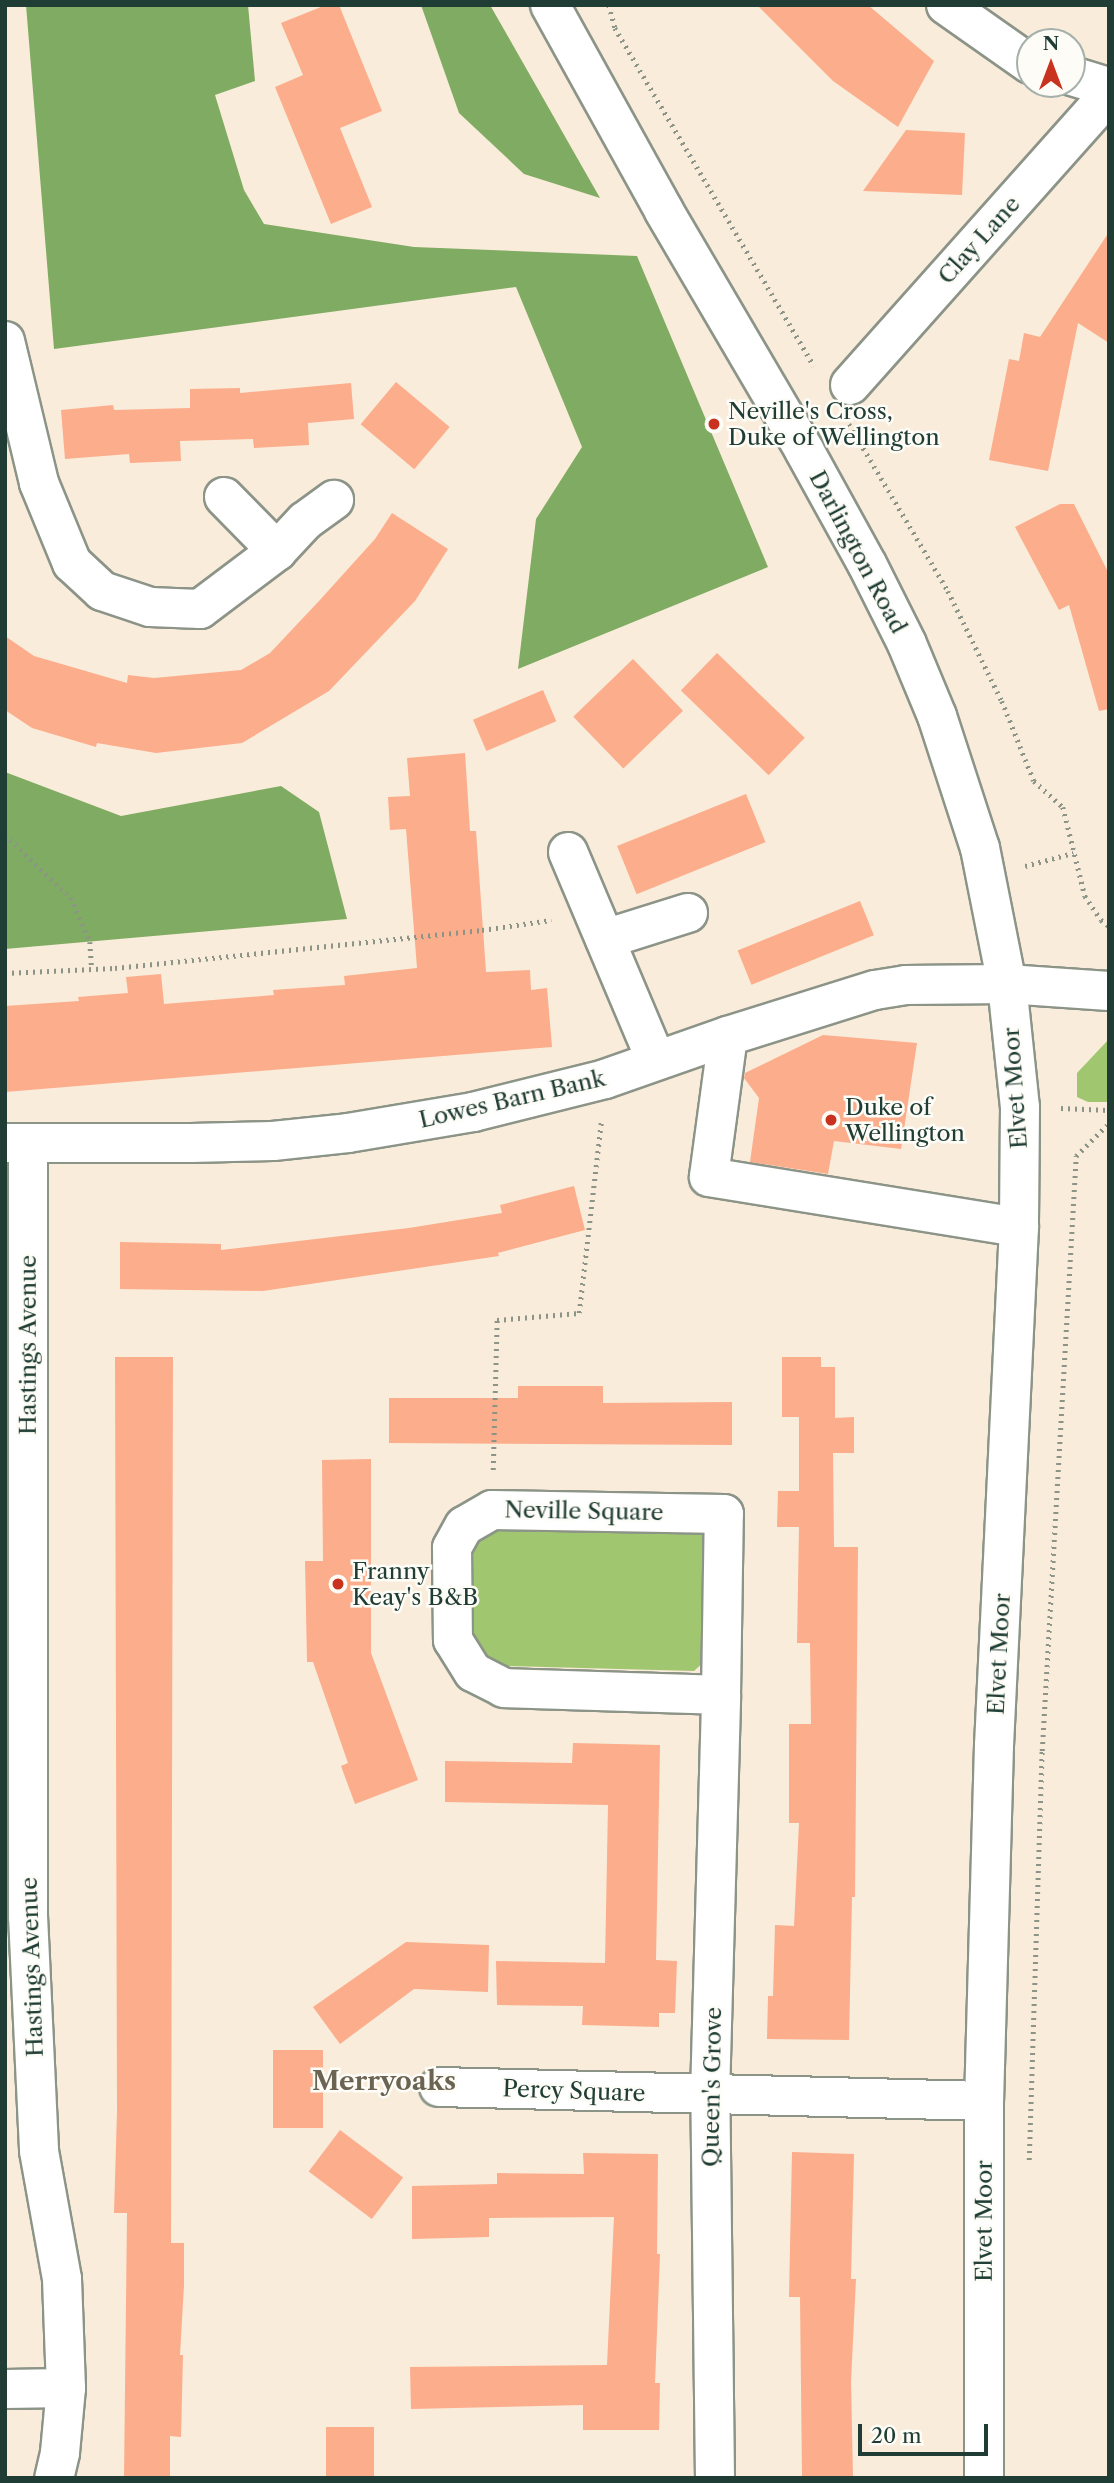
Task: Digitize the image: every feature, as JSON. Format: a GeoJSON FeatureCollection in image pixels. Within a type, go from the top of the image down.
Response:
{"type":"FeatureCollection","features":[{"type":"Feature","properties":{"kind":"main road","name":"Darlington Road"},"geometry":{"type":"LineString","coordinates":[[550,5],[867,564],[937,716],[961,784],[986,876],[1007,984]]}},
{"type":"Feature","properties":{"kind":"main road"},"geometry":{"type":"LineString","coordinates":[[946,5],[1016,54]]}},
{"type":"Feature","properties":{"kind":"main road"},"geometry":{"type":"LineString","coordinates":[[1086,80],[1109,87]]}},
{"type":"Feature","properties":{"kind":"main road","name":"Clay Lane"},"geometry":{"type":"LineString","coordinates":[[835,380],[1109,94]]}},
{"type":"Feature","properties":{"kind":"main road"},"geometry":{"type":"LineString","coordinates":[[5,341],[39,483],[72,563],[102,591],[150,607],[200,610],[277,551],[305,521],[334,500]]}},
{"type":"Feature","properties":{"kind":"main road"},"geometry":{"type":"LineString","coordinates":[[224,497],[277,551]]}},
{"type":"Feature","properties":{"kind":"main road"},"geometry":{"type":"LineString","coordinates":[[568,852],[656,1060]]}},
{"type":"Feature","properties":{"kind":"main road"},"geometry":{"type":"LineString","coordinates":[[600,926],[688,913]]}},
{"type":"Feature","properties":{"kind":"main road","name":"Lowes Barn Bank"},"geometry":{"type":"LineString","coordinates":[[16,1144],[232,1142],[348,1133],[472,1112],[606,1079],[728,1036],[875,990],[905,985],[1007,984],[1109,991]]}},
{"type":"Feature","properties":{"kind":"main road","name":"Elvet Moor"},"geometry":{"type":"LineString","coordinates":[[984,2478],[984,2101],[994,1745],[1019,1227],[1020,1107],[1007,984]]}},
{"type":"Feature","properties":{"kind":"main road"},"geometry":{"type":"LineString","coordinates":[[728,1036],[709,1177],[1019,1227]]}},
{"type":"Feature","properties":{"kind":"main road","name":"Hastings Avenue"},"geometry":{"type":"LineString","coordinates":[[16,1144],[17,1916],[39,2151],[62,2279],[66,2388],[60,2454],[54,2478]]}},
{"type":"Feature","properties":{"kind":"main road","name":"Neville Square"},"geometry":{"type":"LineString","coordinates":[[492,1510],[724,1514],[721,1695],[504,1688],[472,1672],[453,1640],[452,1548],[464,1526],[492,1510]]}},
{"type":"Feature","properties":{"kind":"main road","name":"Queen's Grove"},"geometry":{"type":"LineString","coordinates":[[715,2478],[710,2096],[721,1695]]}},
{"type":"Feature","properties":{"kind":"main road","name":"Percy Square"},"geometry":{"type":"LineString","coordinates":[[439,2087],[984,2101]]}},
{"type":"Feature","properties":{"kind":"main road"},"geometry":{"type":"LineString","coordinates":[[5,2389],[66,2388]]}},
{"type":"Feature","properties":{"kind":"path"},"geometry":{"type":"LineString","coordinates":[[609,5],[615,29],[835,380]]}},
{"type":"Feature","properties":{"kind":"path"},"geometry":{"type":"LineString","coordinates":[[848,423],[948,591],[1002,701],[1034,781],[1063,807],[1085,896],[1101,920],[1109,926]]}},
{"type":"Feature","properties":{"kind":"path"},"geometry":{"type":"LineString","coordinates":[[5,835],[71,898],[90,942],[92,969]]}},
{"type":"Feature","properties":{"kind":"path"},"geometry":{"type":"LineString","coordinates":[[986,876],[1073,853]]}},
{"type":"Feature","properties":{"kind":"path"},"geometry":{"type":"LineString","coordinates":[[5,973],[92,969],[482,930],[600,926]]}},
{"type":"Feature","properties":{"kind":"path"},"geometry":{"type":"LineString","coordinates":[[492,1510],[497,1320],[579,1313],[606,1079]]}},
{"type":"Feature","properties":{"kind":"path"},"geometry":{"type":"LineString","coordinates":[[1029,2171],[1042,1751],[1076,1156],[1109,1123]]}},
{"type":"Feature","properties":{"kind":"green space"},"geometry":{"type":"Polygon","coordinates":[[[26,5],[248,5],[255,81],[215,95],[244,190],[264,224],[414,247],[637,256],[768,567],[518,669],[536,519],[582,447],[516,287],[54,349],[26,5]]]}},
{"type":"Feature","properties":{"kind":"green space"},"geometry":{"type":"Polygon","coordinates":[[[421,5],[490,5],[600,198],[524,174],[459,113],[421,5]]]}},
{"type":"Feature","properties":{"kind":"green space"},"geometry":{"type":"Polygon","coordinates":[[[5,772],[121,816],[281,786],[319,812],[347,919],[5,949],[5,772]]]}},
{"type":"Feature","properties":{"kind":"green space"},"geometry":{"type":"Polygon","coordinates":[[[1109,1039],[1109,1102],[1088,1102],[1077,1097],[1077,1073],[1109,1039]]]}},
{"type":"Feature","properties":{"kind":"green space"},"geometry":{"type":"Polygon","coordinates":[[[489,1529],[702,1529],[706,1542],[705,1661],[694,1671],[507,1666],[486,1662],[465,1636],[467,1558],[489,1529]]]}},
{"type":"Feature","properties":{"kind":"building"},"geometry":{"type":"Polygon","coordinates":[[[326,5],[339,5],[382,111],[340,128],[372,207],[331,224],[275,87],[303,75],[281,23],[326,5]]]}},
{"type":"Feature","properties":{"kind":"building"},"geometry":{"type":"Polygon","coordinates":[[[757,5],[868,5],[934,61],[898,127],[833,81],[757,5]]]}},
{"type":"Feature","properties":{"kind":"building"},"geometry":{"type":"Polygon","coordinates":[[[906,130],[965,133],[962,195],[863,191],[906,130]]]}},
{"type":"Feature","properties":{"kind":"building"},"geometry":{"type":"Polygon","coordinates":[[[1109,232],[1109,343],[1078,323],[1048,471],[989,460],[1009,359],[1019,361],[1024,333],[1040,337],[1109,232]]]}},
{"type":"Feature","properties":{"kind":"building"},"geometry":{"type":"Polygon","coordinates":[[[396,382],[450,427],[414,469],[361,424],[396,382]]]}},
{"type":"Feature","properties":{"kind":"building"},"geometry":{"type":"Polygon","coordinates":[[[351,383],[354,419],[308,423],[309,445],[254,448],[253,439],[180,441],[181,461],[130,463],[129,454],[65,459],[61,410],[113,405],[114,410],[190,408],[190,389],[240,388],[240,393],[351,383]]]}},
{"type":"Feature","properties":{"kind":"building"},"geometry":{"type":"Polygon","coordinates":[[[1060,504],[1074,504],[1109,574],[1109,709],[1099,711],[1069,605],[1059,610],[1015,527],[1060,504]]]}},
{"type":"Feature","properties":{"kind":"building"},"geometry":{"type":"Polygon","coordinates":[[[392,513],[448,549],[415,601],[329,691],[242,743],[156,753],[97,743],[96,747],[32,728],[5,710],[5,636],[34,656],[127,683],[128,675],[154,678],[241,670],[270,653],[375,539],[392,513]]]}},
{"type":"Feature","properties":{"kind":"building"},"geometry":{"type":"Polygon","coordinates":[[[717,653],[805,738],[769,775],[681,690],[717,653]]]}},
{"type":"Feature","properties":{"kind":"building"},"geometry":{"type":"Polygon","coordinates":[[[633,659],[683,711],[623,768],[573,717],[633,659]]]}},
{"type":"Feature","properties":{"kind":"building"},"geometry":{"type":"Polygon","coordinates":[[[543,690],[556,721],[486,751],[473,720],[543,690]]]}},
{"type":"Feature","properties":{"kind":"building"},"geometry":{"type":"Polygon","coordinates":[[[465,753],[470,831],[476,831],[486,972],[530,970],[531,990],[547,988],[552,1047],[5,1092],[5,1006],[79,1001],[78,997],[128,993],[126,977],[161,974],[164,1004],[274,995],[273,990],[345,985],[344,976],[417,968],[406,829],[390,830],[388,797],[410,796],[407,758],[465,753]]]}},
{"type":"Feature","properties":{"kind":"building"},"geometry":{"type":"Polygon","coordinates":[[[746,794],[765,842],[637,894],[617,846],[746,794]]]}},
{"type":"Feature","properties":{"kind":"building"},"geometry":{"type":"Polygon","coordinates":[[[860,901],[874,935],[751,985],[738,950],[860,901]]]}},
{"type":"Feature","properties":{"kind":"building","name":"Duke of Wellington"},"geometry":{"type":"Polygon","coordinates":[[[823,1035],[917,1043],[901,1149],[834,1141],[828,1174],[750,1162],[759,1098],[744,1078],[745,1073],[823,1035]]]}},
{"type":"Feature","properties":{"kind":"building"},"geometry":{"type":"Polygon","coordinates":[[[574,1186],[585,1230],[498,1253],[499,1256],[263,1291],[120,1289],[120,1242],[221,1244],[221,1250],[409,1228],[502,1213],[500,1205],[574,1186]]]}},
{"type":"Feature","properties":{"kind":"building"},"geometry":{"type":"Polygon","coordinates":[[[115,1357],[173,1357],[171,2243],[184,2243],[184,2285],[180,2355],[183,2355],[181,2437],[170,2436],[170,2478],[124,2478],[127,2213],[114,2213],[117,2111],[115,1357]]]}},
{"type":"Feature","properties":{"kind":"building"},"geometry":{"type":"Polygon","coordinates":[[[782,1357],[821,1357],[821,1367],[835,1367],[835,1418],[854,1417],[854,1453],[833,1453],[834,1547],[858,1547],[855,1897],[852,1897],[849,2040],[767,2039],[768,1996],[773,1996],[775,1925],[794,1926],[799,1823],[789,1823],[789,1724],[811,1724],[810,1643],[797,1643],[799,1527],[777,1527],[778,1491],[799,1491],[799,1417],[782,1417],[782,1357]]]}},
{"type":"Feature","properties":{"kind":"building"},"geometry":{"type":"Polygon","coordinates":[[[518,1386],[603,1386],[603,1403],[732,1402],[732,1445],[389,1443],[389,1398],[518,1398],[518,1386]]]}},
{"type":"Feature","properties":{"kind":"building"},"geometry":{"type":"Polygon","coordinates":[[[371,1459],[371,1653],[418,1780],[355,1804],[341,1766],[348,1763],[313,1662],[307,1662],[305,1561],[323,1561],[322,1460],[371,1459]]]}},
{"type":"Feature","properties":{"kind":"building"},"geometry":{"type":"Polygon","coordinates":[[[573,1743],[660,1745],[656,1960],[677,1961],[675,2013],[659,2013],[659,2027],[582,2025],[583,2006],[497,2005],[496,1961],[605,1963],[608,1805],[445,1802],[445,1761],[572,1763],[573,1743]]]}},
{"type":"Feature","properties":{"kind":"building"},"geometry":{"type":"Polygon","coordinates":[[[406,1942],[489,1945],[488,1992],[414,1989],[340,2044],[313,2007],[406,1942]]]}},
{"type":"Feature","properties":{"kind":"building"},"geometry":{"type":"Polygon","coordinates":[[[273,2050],[323,2050],[323,2128],[273,2128],[273,2050]]]}},
{"type":"Feature","properties":{"kind":"building"},"geometry":{"type":"Polygon","coordinates":[[[340,2130],[403,2178],[372,2219],[309,2172],[340,2130]]]}},
{"type":"Feature","properties":{"kind":"building"},"geometry":{"type":"Polygon","coordinates":[[[792,2152],[854,2154],[851,2279],[856,2279],[851,2381],[853,2478],[802,2478],[800,2297],[789,2297],[792,2152]]]}},
{"type":"Feature","properties":{"kind":"building"},"geometry":{"type":"Polygon","coordinates":[[[583,2153],[658,2154],[657,2254],[660,2254],[655,2383],[660,2383],[659,2430],[583,2430],[583,2405],[411,2409],[410,2367],[607,2365],[614,2217],[489,2218],[489,2237],[412,2239],[412,2186],[497,2184],[497,2173],[584,2174],[583,2153]]]}},
{"type":"Feature","properties":{"kind":"building"},"geometry":{"type":"Polygon","coordinates":[[[326,2427],[374,2427],[374,2478],[326,2478],[326,2427]]]}},
{"type":"Feature","properties":{"kind":"place","name":"Neville's Cross, Duke of Wellington"},"geometry":{"type":"Point","coordinates":[714,424]}},
{"type":"Feature","properties":{"kind":"place","name":"Duke of Wellington"},"geometry":{"type":"Point","coordinates":[831,1120]}},
{"type":"Feature","properties":{"kind":"place","name":"Franny Keay's B&B"},"geometry":{"type":"Point","coordinates":[338,1584]}},
{"type":"Feature","properties":{"kind":"district","name":"Merryoaks"},"geometry":{"type":"Point","coordinates":[384,2082]}}]}
